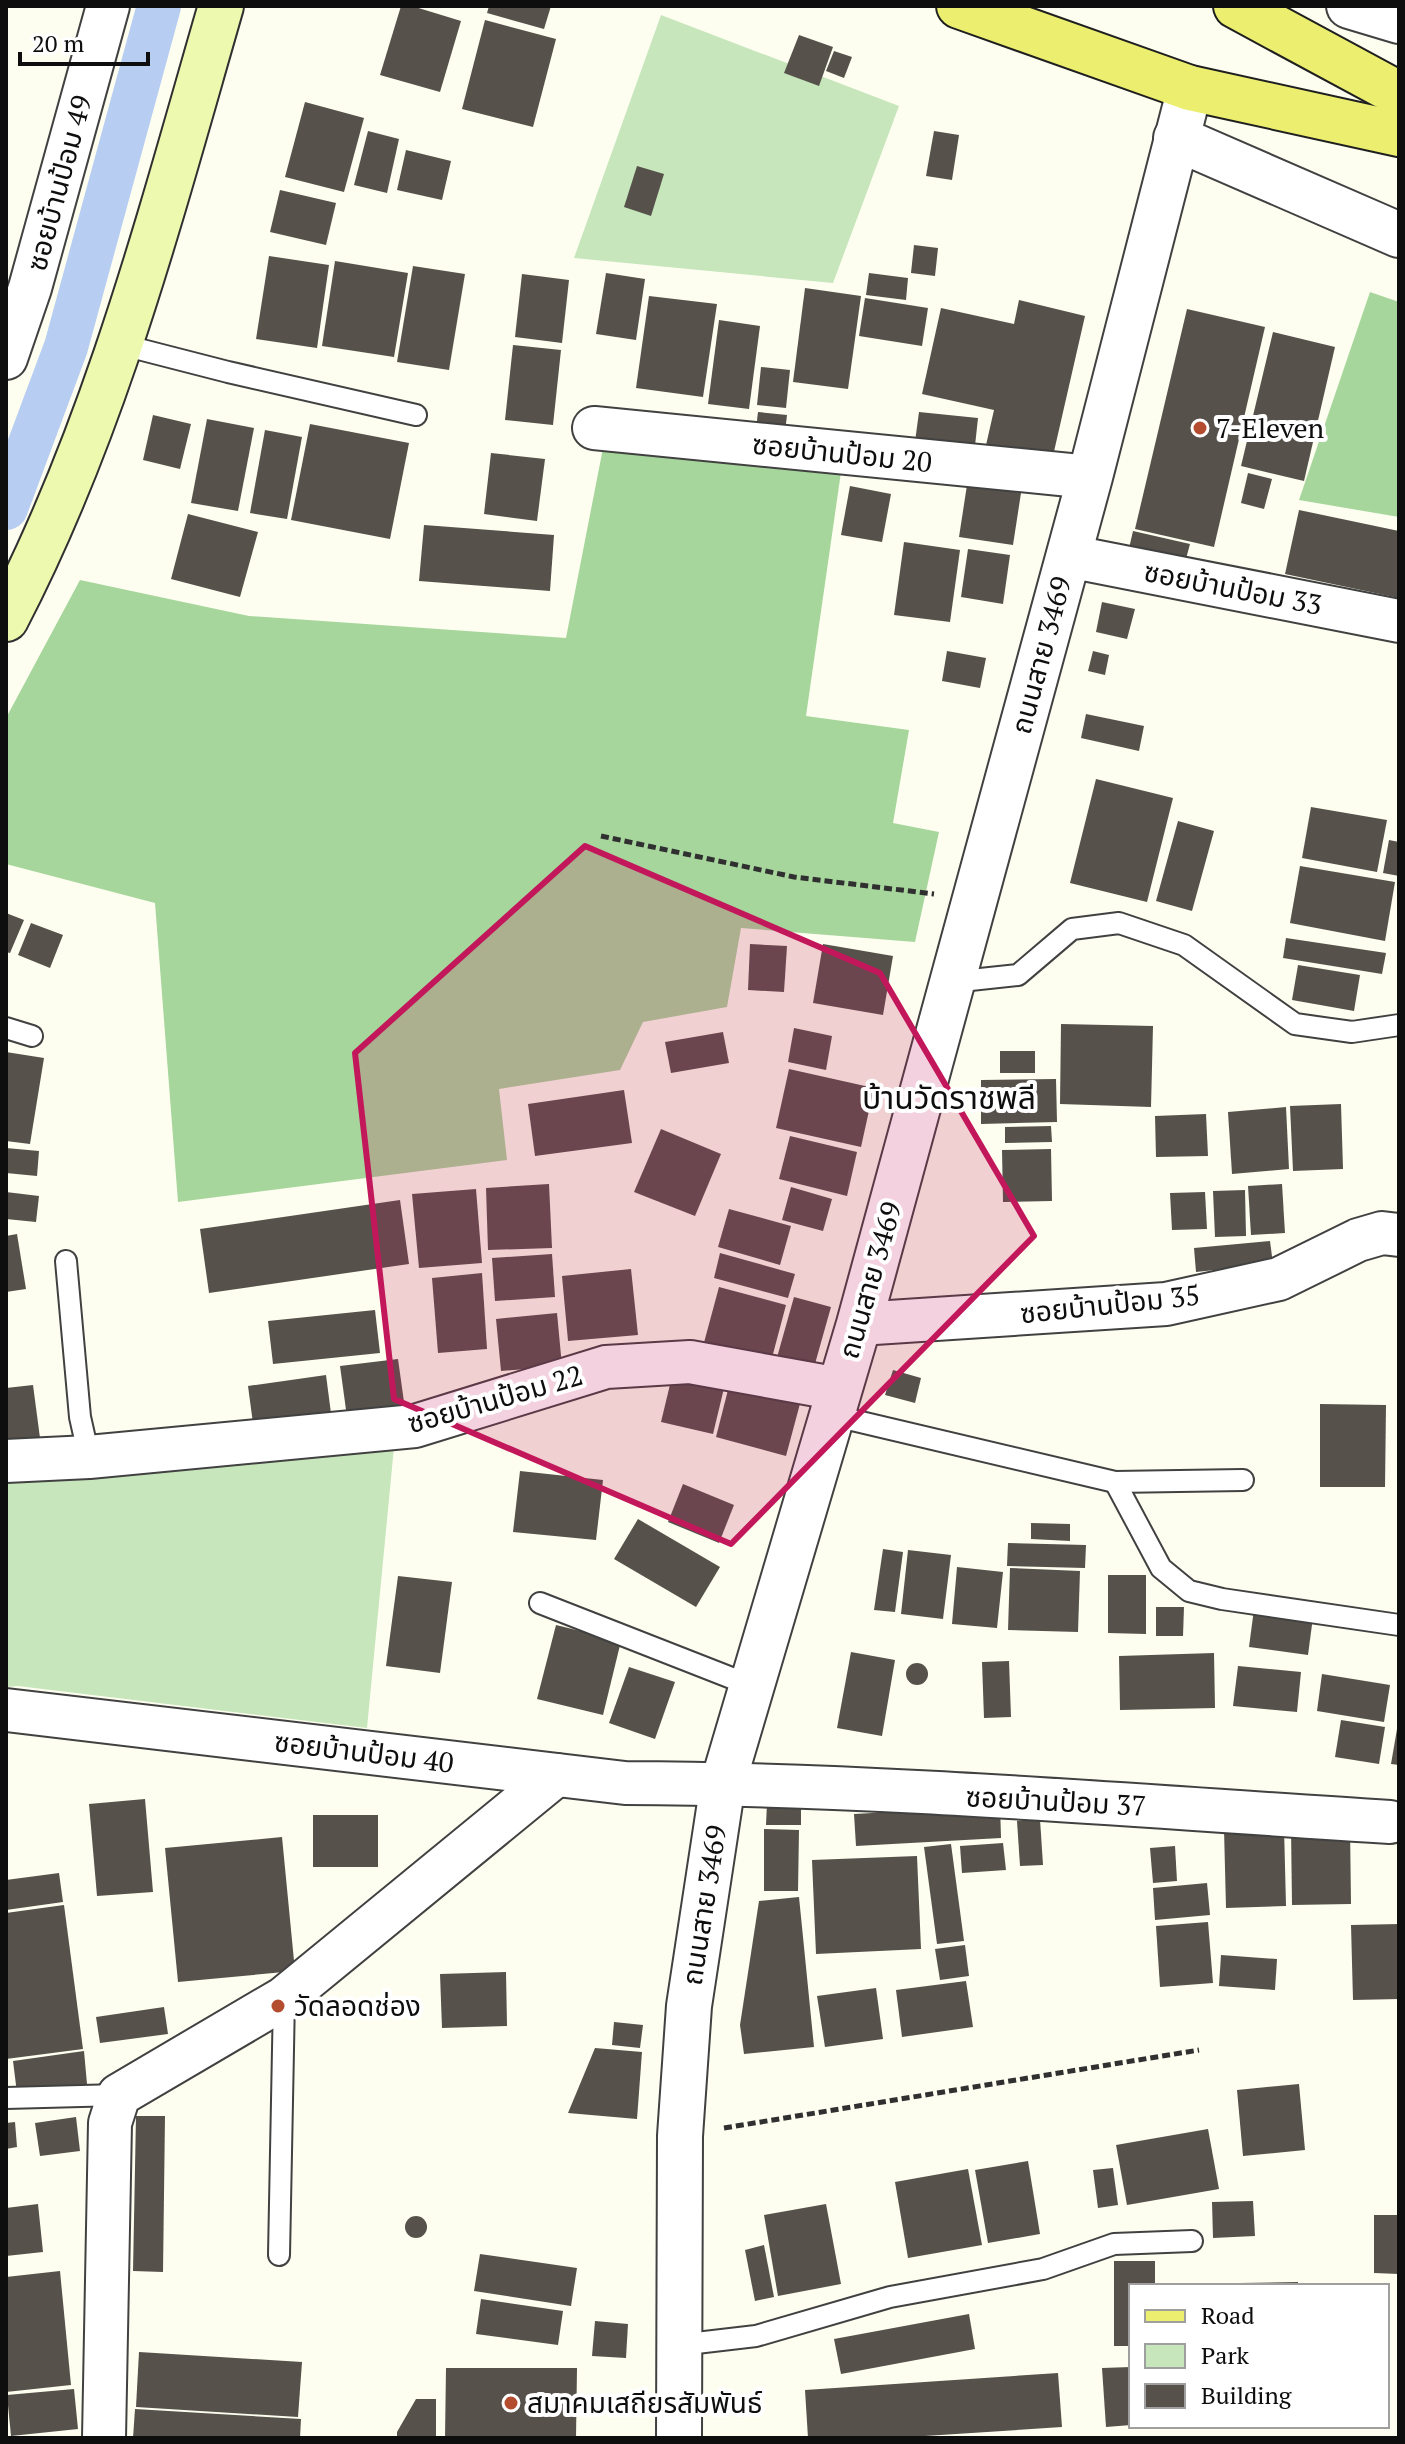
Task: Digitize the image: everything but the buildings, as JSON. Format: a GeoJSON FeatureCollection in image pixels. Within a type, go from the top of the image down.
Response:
{"type":"FeatureCollection","features":[{"type":"Feature","properties":{"kind":"main road"},"geometry":{"type":"LineString","coordinates":[[6,619],[19,563],[76,463],[119,344],[221,6]]}},
{"type":"Feature","properties":{"kind":"main road"},"geometry":{"type":"LineString","coordinates":[[959,6],[1190,88],[1399,134]]}},
{"type":"Feature","properties":{"kind":"main road"},"geometry":{"type":"LineString","coordinates":[[1236,6],[1399,94]]}},
{"type":"Feature","properties":{"kind":"street","name":"ซอยบ้านป้อม 49"},"geometry":{"type":"LineString","coordinates":[[6,358],[30,288],[108,6]]}},
{"type":"Feature","properties":{"kind":"street"},"geometry":{"type":"LineString","coordinates":[[1349,6],[1399,21]]}},
{"type":"Feature","properties":{"kind":"street","name":"ถนนสาย 3469"},"geometry":{"type":"LineString","coordinates":[[679,2438],[680,2136],[689,2006],[723,1783],[859,1324],[1090,477],[1190,88]]}},
{"type":"Feature","properties":{"kind":"street"},"geometry":{"type":"LineString","coordinates":[[1176,138],[1399,235]]}},
{"type":"Feature","properties":{"kind":"street","name":"ซอยบ้านป้อม 20"},"geometry":{"type":"LineString","coordinates":[[594,428],[1090,477]]}},
{"type":"Feature","properties":{"kind":"street","name":"ซอยบ้านป้อม 33"},"geometry":{"type":"LineString","coordinates":[[1068,556],[1399,621]]}},
{"type":"Feature","properties":{"kind":"street","name":"ซอยบ้านป้อม 35"},"geometry":{"type":"LineString","coordinates":[[859,1324],[1166,1304],[1279,1279],[1358,1240],[1382,1233],[1399,1235]]}},
{"type":"Feature","properties":{"kind":"street","name":"ซอยบ้านป้อม 22"},"geometry":{"type":"LineString","coordinates":[[6,1461],[89,1457],[415,1426],[606,1367],[690,1362],[835,1402]]}},
{"type":"Feature","properties":{"kind":"street","name":"ซอยบ้านป้อม 40"},"geometry":{"type":"LineString","coordinates":[[6,1710],[625,1783],[723,1783]]}},
{"type":"Feature","properties":{"kind":"street"},"geometry":{"type":"LineString","coordinates":[[104,2438],[110,2123],[119,2095],[284,1998],[556,1775]]}},
{"type":"Feature","properties":{"kind":"street","name":"ซอยบ้านป้อม 37"},"geometry":{"type":"LineString","coordinates":[[723,1783],[1390,1822]]}},
{"type":"Feature","properties":{"kind":"lane"},"geometry":{"type":"LineString","coordinates":[[119,344],[416,415]]}},
{"type":"Feature","properties":{"kind":"lane"},"geometry":{"type":"LineString","coordinates":[[952,982],[1018,975],[1072,929],[1119,923],[1184,945],[1295,1024],[1352,1032],[1399,1025]]}},
{"type":"Feature","properties":{"kind":"lane"},"geometry":{"type":"LineString","coordinates":[[6,1028],[32,1036]]}},
{"type":"Feature","properties":{"kind":"lane"},"geometry":{"type":"LineString","coordinates":[[66,1261],[80,1417],[89,1457]]}},
{"type":"Feature","properties":{"kind":"lane"},"geometry":{"type":"LineString","coordinates":[[835,1402],[1115,1482],[1243,1480]]}},
{"type":"Feature","properties":{"kind":"lane"},"geometry":{"type":"LineString","coordinates":[[1115,1482],[1161,1568],[1189,1591],[1222,1599],[1399,1625]]}},
{"type":"Feature","properties":{"kind":"lane"},"geometry":{"type":"LineString","coordinates":[[540,1603],[752,1686]]}},
{"type":"Feature","properties":{"kind":"lane"},"geometry":{"type":"LineString","coordinates":[[279,2255],[284,1998]]}},
{"type":"Feature","properties":{"kind":"lane"},"geometry":{"type":"LineString","coordinates":[[6,2098],[119,2095]]}},
{"type":"Feature","properties":{"kind":"lane"},"geometry":{"type":"LineString","coordinates":[[679,2345],[756,2336],[890,2297],[1043,2269],[1114,2244],[1192,2241]]}},
{"type":"Feature","properties":{"kind":"path"},"geometry":{"type":"LineString","coordinates":[[601,836],[794,877],[975,899]]}},
{"type":"Feature","properties":{"kind":"path"},"geometry":{"type":"LineString","coordinates":[[680,2136],[1199,2050]]}},
{"type":"Feature","properties":{"kind":"highlighted area"},"geometry":{"type":"Polygon","coordinates":[[[585,846],[880,973],[1034,1236],[731,1544],[394,1399],[355,1053],[585,846]]]}},
{"type":"Feature","properties":{"kind":"green space"},"geometry":{"type":"Polygon","coordinates":[[[661,15],[899,106],[833,283],[574,258],[661,15]]]}},
{"type":"Feature","properties":{"kind":"green space"},"geometry":{"type":"Polygon","coordinates":[[[1370,292],[1399,302],[1399,517],[1299,500],[1370,292]]]}},
{"type":"Feature","properties":{"kind":"green space"},"geometry":{"type":"Polygon","coordinates":[[[603,448],[841,472],[806,716],[909,730],[893,823],[939,832],[915,942],[741,928],[727,1007],[643,1022],[620,1070],[499,1089],[507,1160],[178,1202],[155,903],[6,864],[6,718],[80,580],[249,616],[566,638],[603,448]]]}},
{"type":"Feature","properties":{"kind":"green space"},"geometry":{"type":"Polygon","coordinates":[[[394,1447],[367,1728],[6,1687],[6,1483],[90,1479],[394,1447]]]}},
{"type":"Feature","properties":{"kind":"waterway"},"geometry":{"type":"LineString","coordinates":[[6,508],[66,347],[159,6]]}},
{"type":"Feature","properties":{"kind":"place","name":"7-Eleven"},"geometry":{"type":"Point","coordinates":[1200,428]}},
{"type":"Feature","properties":{"kind":"place","name":"วัดลอดช่อง"},"geometry":{"type":"Point","coordinates":[278,2006]}},
{"type":"Feature","properties":{"kind":"place","name":"สมาคมเสถียรสัมพันธ์"},"geometry":{"type":"Point","coordinates":[511,2403]}},
{"type":"Feature","properties":{"kind":"district","name":"บ้านวัดราชพลี"},"geometry":{"type":"Point","coordinates":[949,1098]}}]}
